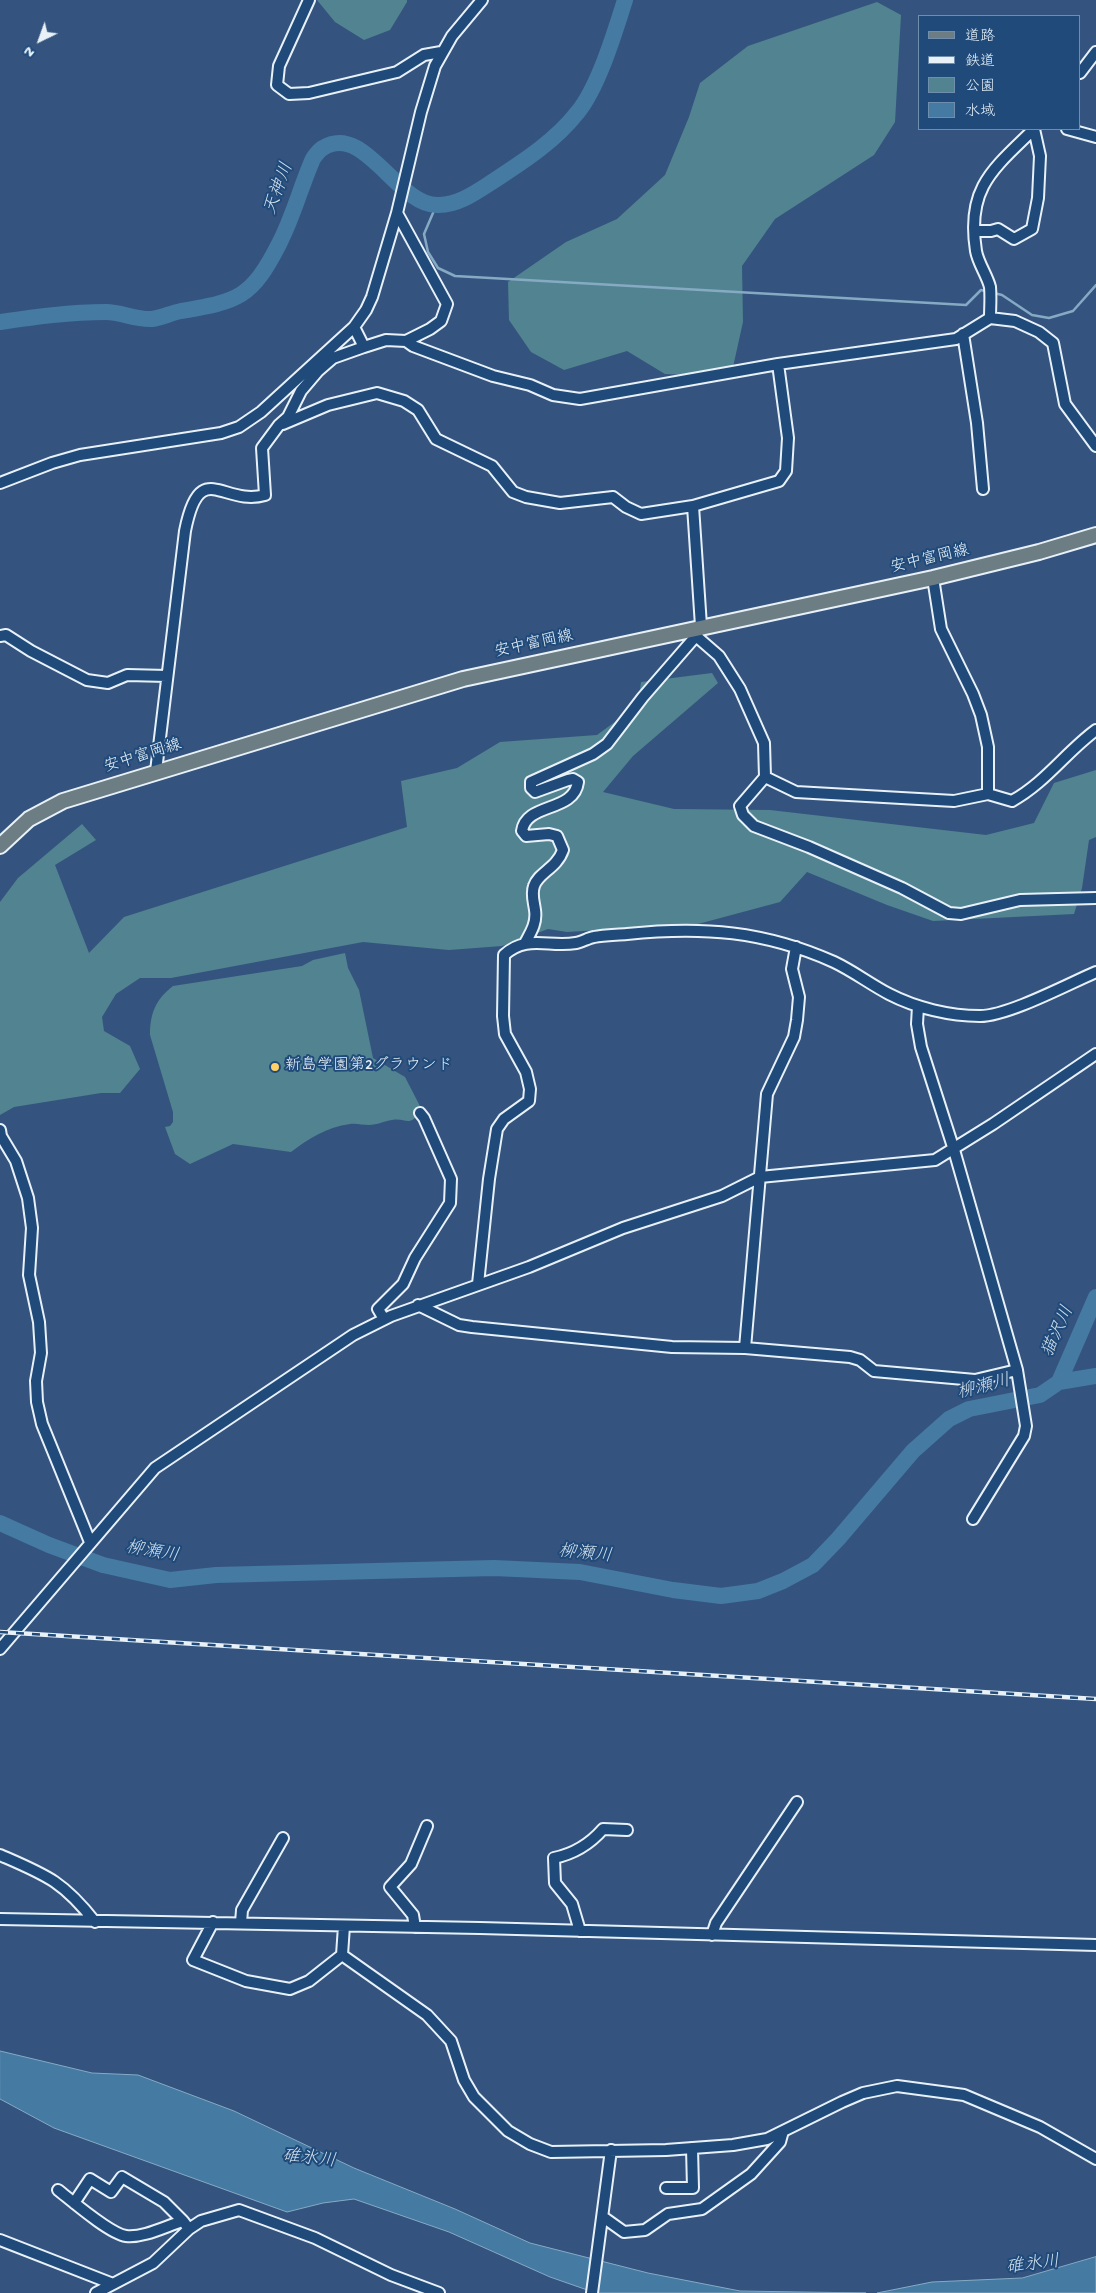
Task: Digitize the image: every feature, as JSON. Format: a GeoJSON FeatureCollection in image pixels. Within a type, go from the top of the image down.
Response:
{"type":"FeatureCollection","features":[{"type":"Feature","properties":{"kind":"main road","name":"安中富岡線"},"geometry":{"type":"LineString","coordinates":[[0,846],[29,819],[53,806],[156,771],[463,678],[699,631],[1022,557],[1096,535]]}},
{"type":"Feature","properties":{"kind":"street"},"geometry":{"type":"LineString","coordinates":[[309,0],[279,66],[277,85],[289,94],[316,91],[397,72],[424,55],[441,52]]}},
{"type":"Feature","properties":{"kind":"street"},"geometry":{"type":"LineString","coordinates":[[0,483],[52,463],[80,455],[221,432],[239,427],[261,412],[354,327],[366,310],[372,297],[397,213],[429,85],[441,52],[482,0]]}},
{"type":"Feature","properties":{"kind":"street"},"geometry":{"type":"LineString","coordinates":[[1081,72],[1096,52]]}},
{"type":"Feature","properties":{"kind":"street"},"geometry":{"type":"LineString","coordinates":[[990,318],[990,287],[976,252],[976,201],[985,179],[1033,130]]}},
{"type":"Feature","properties":{"kind":"street"},"geometry":{"type":"LineString","coordinates":[[975,231],[998,229],[1014,239],[1032,228],[1038,198],[1040,156],[1034,130]]}},
{"type":"Feature","properties":{"kind":"street"},"geometry":{"type":"LineString","coordinates":[[1071,130],[1096,137]]}},
{"type":"Feature","properties":{"kind":"street"},"geometry":{"type":"LineString","coordinates":[[156,771],[185,531],[190,508],[202,491],[214,488],[254,498],[265,495],[262,448],[279,425],[288,417],[301,391],[318,371],[333,358],[386,340],[406,341],[441,321],[447,304],[397,213]]}},
{"type":"Feature","properties":{"kind":"street"},"geometry":{"type":"LineString","coordinates":[[406,341],[413,346],[493,376],[530,385],[553,395],[580,399],[778,364],[956,339],[990,318],[1015,321],[1039,332],[1053,343],[1065,404],[1096,446]]}},
{"type":"Feature","properties":{"kind":"street"},"geometry":{"type":"LineString","coordinates":[[354,327],[364,347]]}},
{"type":"Feature","properties":{"kind":"street"},"geometry":{"type":"LineString","coordinates":[[963,334],[978,424],[983,489]]}},
{"type":"Feature","properties":{"kind":"street"},"geometry":{"type":"LineString","coordinates":[[279,425],[328,405],[377,393],[404,401],[418,410],[436,439],[492,466],[513,492],[526,497],[560,503],[614,497],[626,507],[641,514],[693,506],[779,481],[786,471],[788,438],[778,364]]}},
{"type":"Feature","properties":{"kind":"street"},"geometry":{"type":"LineString","coordinates":[[693,506],[699,631],[719,656],[740,689],[764,743],[765,777],[740,806],[743,815],[754,826],[809,847],[902,888],[949,913],[961,914],[1020,900],[1096,898]]}},
{"type":"Feature","properties":{"kind":"street"},"geometry":{"type":"LineString","coordinates":[[933,578],[941,629],[973,694],[981,715],[988,747],[988,794]]}},
{"type":"Feature","properties":{"kind":"street"},"geometry":{"type":"LineString","coordinates":[[525,943],[534,926],[536,912],[532,894],[534,886],[537,880],[560,859],[563,850],[557,836],[549,834],[526,836],[522,831],[523,822],[529,816],[565,802],[578,788],[578,782],[573,779],[535,792],[531,788],[531,782],[593,754],[607,744],[643,697],[699,631]]}},
{"type":"Feature","properties":{"kind":"street"},"geometry":{"type":"LineString","coordinates":[[0,636],[6,635],[31,651],[87,680],[108,683],[127,675],[168,676]]}},
{"type":"Feature","properties":{"kind":"street"},"geometry":{"type":"LineString","coordinates":[[765,777],[796,792],[954,801],[988,794],[1012,801],[1027,793],[1048,775],[1077,744],[1096,730]]}},
{"type":"Feature","properties":{"kind":"street"},"geometry":{"type":"LineString","coordinates":[[478,1284],[489,1179],[497,1130],[504,1119],[529,1101],[530,1089],[526,1072],[505,1034],[503,1016],[504,955],[514,946],[525,943],[577,943],[594,937],[657,931],[701,930],[734,932],[766,938],[796,947],[833,962],[888,993],[918,1006],[927,1009],[980,1016],[999,1014],[1096,972]]}},
{"type":"Feature","properties":{"kind":"street"},"geometry":{"type":"LineString","coordinates":[[744,1348],[767,1094],[794,1037],[800,997],[792,969],[796,947]]}},
{"type":"Feature","properties":{"kind":"street"},"geometry":{"type":"LineString","coordinates":[[918,1006],[917,1024],[921,1047],[954,1150],[1017,1375],[1026,1426],[1024,1436],[973,1519]]}},
{"type":"Feature","properties":{"kind":"street"},"geometry":{"type":"LineString","coordinates":[[0,1649],[155,1468],[353,1335],[384,1319],[418,1305],[529,1267],[624,1228],[722,1196],[760,1177],[910,1164],[935,1160],[954,1150],[1096,1054]]}},
{"type":"Feature","properties":{"kind":"street"},"geometry":{"type":"LineString","coordinates":[[384,1319],[378,1309],[402,1284],[415,1258],[450,1203],[451,1179],[420,1113]]}},
{"type":"Feature","properties":{"kind":"street"},"geometry":{"type":"LineString","coordinates":[[0,1130],[1,1136],[16,1161],[29,1205],[32,1228],[29,1275],[39,1322],[41,1353],[36,1381],[37,1402],[42,1424],[88,1544]]}},
{"type":"Feature","properties":{"kind":"street"},"geometry":{"type":"LineString","coordinates":[[418,1305],[459,1325],[472,1327],[672,1348],[744,1348],[850,1357],[860,1360],[874,1370],[975,1380],[1017,1375]]}},
{"type":"Feature","properties":{"kind":"street"},"geometry":{"type":"LineString","coordinates":[[712,1935],[716,1923],[797,1802]]}},
{"type":"Feature","properties":{"kind":"street"},"geometry":{"type":"LineString","coordinates":[[415,1927],[412,1915],[390,1887],[411,1864],[428,1826]]}},
{"type":"Feature","properties":{"kind":"street"},"geometry":{"type":"LineString","coordinates":[[580,1931],[572,1904],[555,1883],[554,1858],[568,1855],[594,1839],[603,1829],[627,1830]]}},
{"type":"Feature","properties":{"kind":"street"},"geometry":{"type":"LineString","coordinates":[[241,1923],[242,1910],[283,1838]]}},
{"type":"Feature","properties":{"kind":"street"},"geometry":{"type":"LineString","coordinates":[[0,1855],[56,1881],[78,1900],[95,1922]]}},
{"type":"Feature","properties":{"kind":"street"},"geometry":{"type":"LineString","coordinates":[[0,1919],[95,1922],[213,1922],[1096,1945]]}},
{"type":"Feature","properties":{"kind":"street"},"geometry":{"type":"LineString","coordinates":[[213,1922],[193,1960],[246,1980],[290,1989],[308,1981],[342,1955],[344,1926]]}},
{"type":"Feature","properties":{"kind":"street"},"geometry":{"type":"LineString","coordinates":[[342,1955],[427,2014],[451,2041],[464,2080],[474,2097],[508,2131],[530,2144],[551,2152],[692,2148],[733,2145],[767,2139],[863,2093],[897,2086],[964,2095],[1040,2128],[1096,2159]]}},
{"type":"Feature","properties":{"kind":"street"},"geometry":{"type":"LineString","coordinates":[[602,2220],[624,2232],[645,2230],[668,2214],[702,2209],[751,2174],[780,2142],[783,2132]]}},
{"type":"Feature","properties":{"kind":"street"},"geometry":{"type":"LineString","coordinates":[[666,2188],[693,2188],[692,2148]]}},
{"type":"Feature","properties":{"kind":"street"},"geometry":{"type":"LineString","coordinates":[[592,2293],[611,2150]]}},
{"type":"Feature","properties":{"kind":"street"},"geometry":{"type":"LineString","coordinates":[[74,2203],[90,2179],[112,2192],[122,2176],[164,2202],[186,2225]]}},
{"type":"Feature","properties":{"kind":"street"},"geometry":{"type":"LineString","coordinates":[[58,2190],[90,2216],[126,2236],[186,2225],[239,2210],[315,2238],[362,2259],[391,2275],[439,2293]]}},
{"type":"Feature","properties":{"kind":"street"},"geometry":{"type":"LineString","coordinates":[[96,2293],[152,2262],[186,2225]]}},
{"type":"Feature","properties":{"kind":"street"},"geometry":{"type":"LineString","coordinates":[[0,2240],[113,2284]]}},
{"type":"Feature","properties":{"kind":"green space"},"geometry":{"type":"Polygon","coordinates":[[[317,0],[407,0],[407,2],[390,30],[364,40],[335,22],[317,0]]]}},
{"type":"Feature","properties":{"kind":"green space"},"geometry":{"type":"Polygon","coordinates":[[[877,2],[901,15],[895,122],[874,155],[775,219],[742,266],[743,322],[733,367],[712,376],[665,374],[627,351],[564,370],[531,352],[509,320],[508,282],[566,242],[617,219],[665,175],[689,117],[700,83],[748,46],[877,2]]]}},
{"type":"Feature","properties":{"kind":"green space"},"geometry":{"type":"Polygon","coordinates":[[[712,673],[718,683],[633,756],[603,792],[674,809],[770,810],[986,835],[1034,823],[1054,783],[1096,770],[1096,837],[1089,840],[1082,888],[1074,914],[933,921],[887,905],[807,872],[780,902],[698,924],[567,932],[548,929],[502,946],[449,950],[363,942],[171,978],[140,978],[116,994],[102,1017],[104,1031],[130,1046],[140,1069],[120,1093],[101,1093],[14,1107],[0,1115],[0,902],[18,878],[82,824],[96,840],[55,865],[89,953],[124,917],[407,827],[401,781],[457,768],[500,742],[597,735],[638,705],[641,682],[712,673]]]}},
{"type":"Feature","properties":{"kind":"green space","name":"新島学園第2グラウンド"},"geometry":{"type":"Polygon","coordinates":[[[345,953],[348,968],[359,990],[373,1058],[405,1077],[422,1110],[417,1116],[410,1121],[397,1119],[372,1125],[352,1124],[333,1128],[311,1138],[291,1152],[233,1144],[190,1164],[175,1154],[165,1127],[170,1126],[173,1122],[173,1112],[150,1035],[153,1013],[162,996],[173,986],[302,966],[313,960],[345,953]]]}},
{"type":"Feature","properties":{"kind":"water","name":"碓氷川"},"geometry":{"type":"Polygon","coordinates":[[[0,2051],[92,2073],[138,2075],[234,2111],[354,2168],[455,2209],[530,2243],[648,2273],[740,2291],[866,2293],[596,2293],[550,2277],[449,2232],[354,2199],[323,2203],[287,2212],[54,2128],[0,2099],[0,2051]]]}},
{"type":"Feature","properties":{"kind":"water"},"geometry":{"type":"Polygon","coordinates":[[[1096,2257],[1096,2293],[877,2293],[932,2282],[1022,2278],[1096,2257]]]}},
{"type":"Feature","properties":{"kind":"waterway","name":"天神川"},"geometry":{"type":"LineString","coordinates":[[0,322],[93,312],[112,312],[152,319],[230,300],[251,287],[269,262],[288,224],[308,171],[318,152],[323,148],[338,143],[352,146],[367,155],[408,192],[422,201],[445,205],[467,197],[482,189],[539,150],[559,133],[577,113],[599,75],[625,0]]}},
{"type":"Feature","properties":{"kind":"waterway"},"geometry":{"type":"LineString","coordinates":[[436,206],[424,234],[428,252],[438,268],[455,276],[966,305],[981,290],[989,292]]}},
{"type":"Feature","properties":{"kind":"waterway"},"geometry":{"type":"LineString","coordinates":[[994,293],[1002,295],[1032,315],[1049,318],[1073,311],[1096,285]]}},
{"type":"Feature","properties":{"kind":"waterway","name":"猫沢川"},"geometry":{"type":"LineString","coordinates":[[1059,1382],[1096,1297]]}},
{"type":"Feature","properties":{"kind":"waterway","name":"柳瀬川"},"geometry":{"type":"LineString","coordinates":[[0,1523],[49,1545],[103,1565],[170,1580],[216,1575],[494,1568],[580,1572],[673,1590],[721,1596],[758,1591],[783,1581],[813,1565],[838,1539],[913,1451],[949,1419],[969,1409],[1040,1395],[1059,1382],[1096,1376]]}},
{"type":"Feature","properties":{"kind":"railway"},"geometry":{"type":"LineString","coordinates":[[0,1632],[1096,1699]]}},
{"type":"Feature","properties":{"kind":"place","name":"新島学園第2グラウンド"},"geometry":{"type":"Point","coordinates":[275,1067]}}]}
